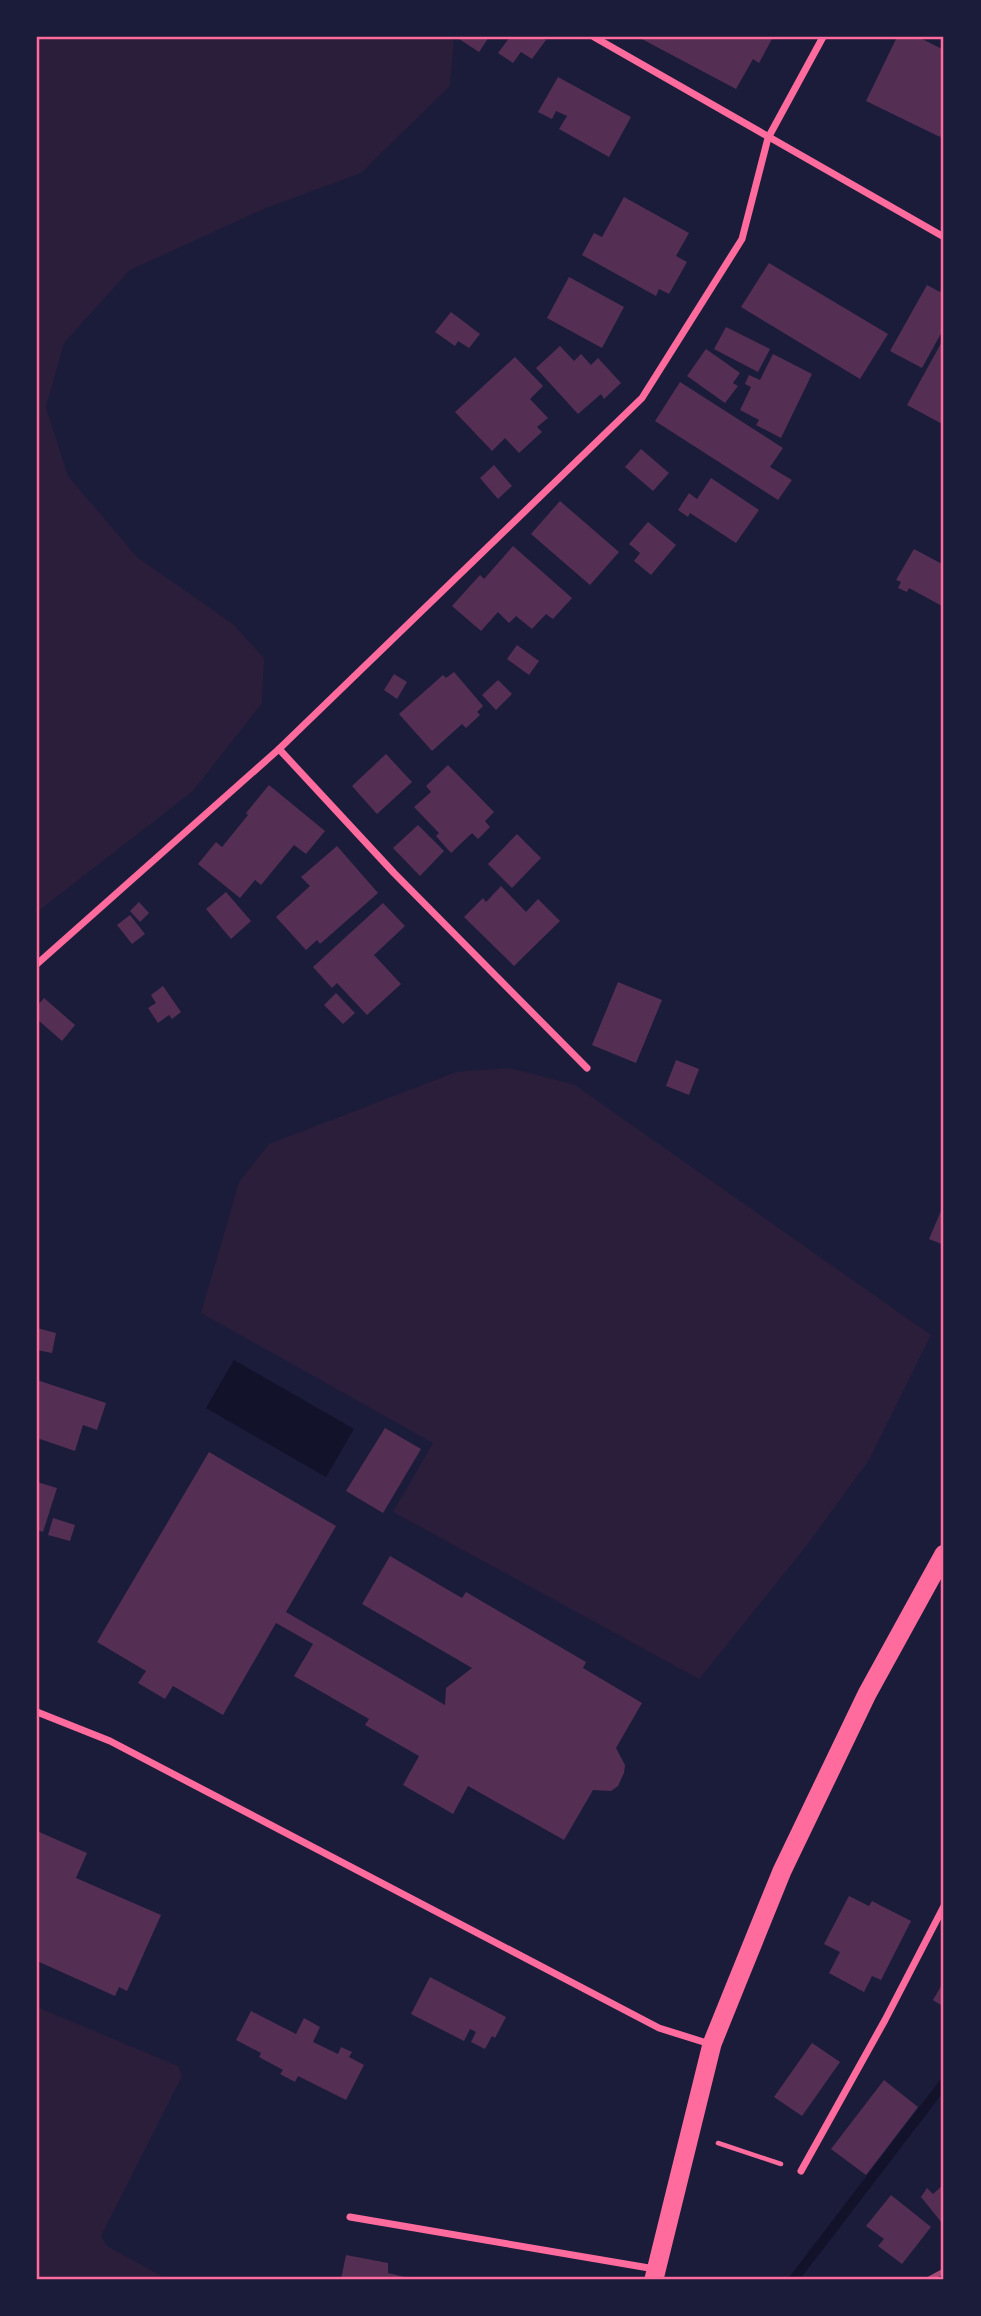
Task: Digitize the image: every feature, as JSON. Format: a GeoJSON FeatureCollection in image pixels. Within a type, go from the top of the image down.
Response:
{"type":"FeatureCollection","features":[{"type":"Feature","properties":{"kind":"highway"},"geometry":{"type":"LineString","coordinates":[[654,2274],[712,2044],[782,1871],[867,1694],[944,1554]]}},
{"type":"Feature","properties":{"kind":"street"},"geometry":{"type":"LineString","coordinates":[[594,37],[944,237]]}},
{"type":"Feature","properties":{"kind":"street"},"geometry":{"type":"LineString","coordinates":[[37,964],[279,749],[642,398],[742,239],[768,138],[823,37]]}},
{"type":"Feature","properties":{"kind":"street"},"geometry":{"type":"LineString","coordinates":[[279,749],[394,873],[587,1068]]}},
{"type":"Feature","properties":{"kind":"street"},"geometry":{"type":"LineString","coordinates":[[37,1712],[110,1741],[659,2028],[712,2044]]}},
{"type":"Feature","properties":{"kind":"street"},"geometry":{"type":"LineString","coordinates":[[801,2171],[885,2020],[944,1906]]}},
{"type":"Feature","properties":{"kind":"street"},"geometry":{"type":"LineString","coordinates":[[350,2217],[654,2274]]}},
{"type":"Feature","properties":{"kind":"path"},"geometry":{"type":"LineString","coordinates":[[718,2143],[801,2171]]}},
{"type":"Feature","properties":{"kind":"shaded area"},"geometry":{"type":"Polygon","coordinates":[[[37,37],[454,37],[450,86],[361,173],[266,208],[130,270],[64,343],[46,407],[68,476],[137,557],[233,624],[264,658],[262,703],[193,791],[37,912],[37,37]]]}},
{"type":"Feature","properties":{"kind":"shaded area"},"geometry":{"type":"Polygon","coordinates":[[[510,1068],[575,1085],[931,1335],[869,1460],[804,1549],[699,1679],[393,1512],[433,1443],[201,1313],[239,1182],[269,1144],[456,1072],[510,1068]]]}},
{"type":"Feature","properties":{"kind":"shaded area"},"geometry":{"type":"Polygon","coordinates":[[[234,1360],[354,1429],[326,1477],[206,1408],[234,1360]]]}},
{"type":"Feature","properties":{"kind":"shaded area"},"geometry":{"type":"Polygon","coordinates":[[[37,2007],[178,2066],[182,2076],[101,2236],[107,2246],[167,2279],[37,2279],[37,2007]]]}},
{"type":"Feature","properties":{"kind":"building"},"geometry":{"type":"Polygon","coordinates":[[[456,37],[489,37],[479,52],[456,37]]]}},
{"type":"Feature","properties":{"kind":"building"},"geometry":{"type":"Polygon","coordinates":[[[510,37],[541,37],[546,40],[532,59],[521,52],[513,63],[498,53],[510,37]]]}},
{"type":"Feature","properties":{"kind":"building"},"geometry":{"type":"Polygon","coordinates":[[[638,37],[773,37],[759,63],[753,59],[736,89],[638,37]]]}},
{"type":"Feature","properties":{"kind":"building"},"geometry":{"type":"Polygon","coordinates":[[[897,37],[918,37],[944,50],[944,128],[940,137],[866,101],[897,37]]]}},
{"type":"Feature","properties":{"kind":"building"},"geometry":{"type":"Polygon","coordinates":[[[558,77],[631,117],[609,157],[559,129],[567,116],[556,111],[552,119],[538,112],[558,77]]]}},
{"type":"Feature","properties":{"kind":"building"},"geometry":{"type":"Polygon","coordinates":[[[624,197],[689,233],[676,256],[687,262],[669,294],[659,289],[656,296],[582,255],[594,233],[602,237],[624,197]]]}},
{"type":"Feature","properties":{"kind":"building"},"geometry":{"type":"Polygon","coordinates":[[[769,263],[888,334],[860,379],[741,307],[769,263]]]}},
{"type":"Feature","properties":{"kind":"building"},"geometry":{"type":"Polygon","coordinates":[[[569,277],[624,307],[602,348],[547,318],[569,277]]]}},
{"type":"Feature","properties":{"kind":"building"},"geometry":{"type":"Polygon","coordinates":[[[944,283],[944,328],[922,368],[890,351],[927,285],[940,292],[944,283]]]}},
{"type":"Feature","properties":{"kind":"building"},"geometry":{"type":"Polygon","coordinates":[[[451,312],[480,334],[469,348],[458,341],[455,346],[435,332],[451,312]]]}},
{"type":"Feature","properties":{"kind":"building"},"geometry":{"type":"Polygon","coordinates":[[[726,327],[770,349],[758,372],[714,349],[726,327]]]}},
{"type":"Feature","properties":{"kind":"building"},"geometry":{"type":"Polygon","coordinates":[[[944,338],[944,425],[907,405],[944,338]]]}},
{"type":"Feature","properties":{"kind":"building"},"geometry":{"type":"Polygon","coordinates":[[[560,346],[574,361],[581,354],[591,365],[598,358],[621,383],[604,399],[601,394],[578,414],[536,368],[560,346]]]}},
{"type":"Feature","properties":{"kind":"building"},"geometry":{"type":"Polygon","coordinates":[[[706,349],[740,373],[733,383],[738,386],[725,403],[687,376],[706,349]]]}},
{"type":"Feature","properties":{"kind":"building"},"geometry":{"type":"Polygon","coordinates":[[[773,354],[812,374],[781,438],[756,425],[759,420],[740,410],[751,387],[745,384],[749,375],[760,380],[773,354]]]}},
{"type":"Feature","properties":{"kind":"building"},"geometry":{"type":"Polygon","coordinates":[[[515,357],[543,386],[530,399],[548,418],[537,427],[542,432],[519,453],[505,438],[492,451],[455,412],[515,357]]]}},
{"type":"Feature","properties":{"kind":"building"},"geometry":{"type":"Polygon","coordinates":[[[680,382],[783,448],[770,467],[792,480],[778,500],[655,421],[680,382]]]}},
{"type":"Feature","properties":{"kind":"building"},"geometry":{"type":"Polygon","coordinates":[[[641,449],[669,473],[653,491],[625,467],[641,449]]]}},
{"type":"Feature","properties":{"kind":"building"},"geometry":{"type":"Polygon","coordinates":[[[494,465],[512,486],[498,499],[480,478],[494,465]]]}},
{"type":"Feature","properties":{"kind":"building"},"geometry":{"type":"Polygon","coordinates":[[[711,478],[759,510],[736,543],[690,513],[688,517],[678,510],[689,493],[697,499],[711,478]]]}},
{"type":"Feature","properties":{"kind":"building"},"geometry":{"type":"Polygon","coordinates":[[[560,501],[619,552],[590,585],[531,534],[560,501]]]}},
{"type":"Feature","properties":{"kind":"building"},"geometry":{"type":"Polygon","coordinates":[[[648,522],[676,545],[651,575],[634,561],[640,553],[629,544],[648,522]]]}},
{"type":"Feature","properties":{"kind":"building"},"geometry":{"type":"Polygon","coordinates":[[[513,546],[572,598],[553,619],[546,614],[532,629],[516,616],[509,623],[498,612],[481,631],[452,606],[480,575],[484,579],[513,546]]]}},
{"type":"Feature","properties":{"kind":"building"},"geometry":{"type":"Polygon","coordinates":[[[914,549],[944,565],[942,606],[909,588],[907,592],[898,588],[901,582],[896,580],[914,549]]]}},
{"type":"Feature","properties":{"kind":"building"},"geometry":{"type":"Polygon","coordinates":[[[517,645],[539,661],[529,675],[507,659],[517,645]]]}},
{"type":"Feature","properties":{"kind":"building"},"geometry":{"type":"Polygon","coordinates":[[[454,672],[483,706],[477,712],[480,715],[466,728],[462,724],[432,751],[399,714],[443,675],[446,678],[454,672]]]}},
{"type":"Feature","properties":{"kind":"building"},"geometry":{"type":"Polygon","coordinates":[[[394,674],[407,682],[397,699],[384,690],[394,674]]]}},
{"type":"Feature","properties":{"kind":"building"},"geometry":{"type":"Polygon","coordinates":[[[498,680],[512,694],[496,710],[482,695],[498,680]]]}},
{"type":"Feature","properties":{"kind":"building"},"geometry":{"type":"Polygon","coordinates":[[[386,754],[412,782],[377,814],[352,786],[386,754]]]}},
{"type":"Feature","properties":{"kind":"building"},"geometry":{"type":"Polygon","coordinates":[[[448,765],[494,812],[485,821],[490,827],[478,839],[472,833],[451,853],[436,836],[439,833],[414,807],[431,792],[426,786],[448,765]]]}},
{"type":"Feature","properties":{"kind":"building"},"geometry":{"type":"Polygon","coordinates":[[[269,785],[325,831],[306,854],[294,845],[261,885],[255,880],[240,898],[198,864],[216,842],[222,847],[269,785]]]}},
{"type":"Feature","properties":{"kind":"building"},"geometry":{"type":"Polygon","coordinates":[[[418,825],[444,851],[420,876],[393,848],[418,825]]]}},
{"type":"Feature","properties":{"kind":"building"},"geometry":{"type":"Polygon","coordinates":[[[517,834],[541,858],[512,888],[488,864],[517,834]]]}},
{"type":"Feature","properties":{"kind":"building"},"geometry":{"type":"Polygon","coordinates":[[[337,846],[378,893],[320,944],[317,940],[306,950],[276,917],[310,886],[301,877],[337,846]]]}},
{"type":"Feature","properties":{"kind":"building"},"geometry":{"type":"Polygon","coordinates":[[[501,886],[526,912],[538,899],[560,921],[514,966],[464,917],[483,898],[486,902],[501,886]]]}},
{"type":"Feature","properties":{"kind":"building"},"geometry":{"type":"Polygon","coordinates":[[[226,892],[251,921],[231,939],[206,909],[226,892]]]}},
{"type":"Feature","properties":{"kind":"building"},"geometry":{"type":"Polygon","coordinates":[[[139,902],[149,913],[140,922],[130,911],[139,902]]]}},
{"type":"Feature","properties":{"kind":"building"},"geometry":{"type":"Polygon","coordinates":[[[383,903],[405,926],[374,955],[401,984],[367,1015],[337,983],[332,988],[313,967],[383,903]]]}},
{"type":"Feature","properties":{"kind":"building"},"geometry":{"type":"Polygon","coordinates":[[[130,915],[145,934],[132,944],[117,925],[130,915]]]}},
{"type":"Feature","properties":{"kind":"building"},"geometry":{"type":"Polygon","coordinates":[[[618,982],[662,1000],[636,1063],[592,1045],[618,982]]]}},
{"type":"Feature","properties":{"kind":"building"},"geometry":{"type":"Polygon","coordinates":[[[163,986],[181,1012],[172,1019],[169,1015],[158,1023],[148,1008],[156,1003],[151,995],[163,986]]]}},
{"type":"Feature","properties":{"kind":"building"},"geometry":{"type":"Polygon","coordinates":[[[336,993],[355,1013],[343,1024],[324,1005],[336,993]]]}},
{"type":"Feature","properties":{"kind":"building"},"geometry":{"type":"Polygon","coordinates":[[[44,998],[75,1025],[62,1041],[37,1019],[37,1006],[44,998]]]}},
{"type":"Feature","properties":{"kind":"building"},"geometry":{"type":"Polygon","coordinates":[[[676,1060],[699,1069],[689,1095],[666,1086],[676,1060]]]}},
{"type":"Feature","properties":{"kind":"building"},"geometry":{"type":"Polygon","coordinates":[[[944,1204],[944,1245],[929,1239],[944,1204]]]}},
{"type":"Feature","properties":{"kind":"building"},"geometry":{"type":"Polygon","coordinates":[[[37,1328],[56,1333],[52,1353],[37,1350],[37,1328]]]}},
{"type":"Feature","properties":{"kind":"building"},"geometry":{"type":"Polygon","coordinates":[[[37,1380],[106,1403],[97,1430],[83,1425],[75,1451],[37,1438],[37,1380]]]}},
{"type":"Feature","properties":{"kind":"building"},"geometry":{"type":"Polygon","coordinates":[[[385,1428],[421,1449],[383,1513],[346,1491],[385,1428]]]}},
{"type":"Feature","properties":{"kind":"building"},"geometry":{"type":"Polygon","coordinates":[[[209,1452],[336,1526],[286,1612],[445,1705],[446,1688],[472,1668],[362,1604],[390,1556],[462,1598],[466,1592],[586,1662],[583,1668],[642,1703],[616,1748],[625,1765],[618,1786],[611,1791],[593,1790],[564,1840],[468,1786],[453,1814],[403,1785],[419,1756],[365,1725],[369,1719],[294,1676],[313,1644],[276,1623],[223,1715],[173,1686],[165,1699],[138,1683],[146,1671],[97,1642],[209,1452]]]}},
{"type":"Feature","properties":{"kind":"building"},"geometry":{"type":"Polygon","coordinates":[[[37,1482],[57,1488],[43,1532],[37,1530],[37,1482]]]}},
{"type":"Feature","properties":{"kind":"building"},"geometry":{"type":"Polygon","coordinates":[[[53,1518],[75,1525],[70,1541],[48,1535],[53,1518]]]}},
{"type":"Feature","properties":{"kind":"building"},"geometry":{"type":"Polygon","coordinates":[[[37,1831],[87,1853],[76,1878],[161,1915],[127,1991],[119,1987],[115,1996],[37,1961],[37,1831]]]}},
{"type":"Feature","properties":{"kind":"building"},"geometry":{"type":"Polygon","coordinates":[[[849,1896],[869,1906],[872,1901],[911,1921],[881,1980],[872,1976],[864,1992],[829,1973],[840,1952],[824,1944],[849,1896]]]}},
{"type":"Feature","properties":{"kind":"building"},"geometry":{"type":"Polygon","coordinates":[[[430,1977],[506,2017],[495,2038],[492,2036],[485,2049],[471,2042],[476,2032],[470,2029],[464,2041],[411,2014],[430,1977]]]}},
{"type":"Feature","properties":{"kind":"building"},"geometry":{"type":"Polygon","coordinates":[[[944,1981],[944,2007],[933,2000],[944,1981]]]}},
{"type":"Feature","properties":{"kind":"building"},"geometry":{"type":"Polygon","coordinates":[[[251,2011],[296,2034],[304,2018],[320,2027],[313,2042],[338,2054],[341,2047],[352,2052],[349,2057],[364,2065],[346,2100],[298,2076],[295,2082],[280,2074],[283,2070],[259,2057],[261,2053],[236,2040],[251,2011]]]}},
{"type":"Feature","properties":{"kind":"building"},"geometry":{"type":"Polygon","coordinates":[[[812,2043],[840,2062],[802,2116],[774,2097],[812,2043]]]}},
{"type":"Feature","properties":{"kind":"building"},"geometry":{"type":"Polygon","coordinates":[[[884,2080],[918,2107],[866,2175],[831,2149],[884,2080]]]}},
{"type":"Feature","properties":{"kind":"building"},"geometry":{"type":"Polygon","coordinates":[[[944,2184],[942,2223],[921,2197],[927,2188],[933,2194],[944,2184]]]}},
{"type":"Feature","properties":{"kind":"building"},"geometry":{"type":"Polygon","coordinates":[[[891,2195],[931,2227],[902,2264],[878,2246],[884,2239],[866,2226],[891,2195]]]}},
{"type":"Feature","properties":{"kind":"building"},"geometry":{"type":"Polygon","coordinates":[[[346,2255],[388,2263],[388,2273],[413,2279],[341,2279],[346,2255]]]}},
{"type":"Feature","properties":{"kind":"waterway"},"geometry":{"type":"LineString","coordinates":[[794,2279],[944,2083]]}},
{"type":"Feature","properties":{"kind":"railway"},"geometry":{"type":"LineString","coordinates":[[929,2279],[944,2271]]}}]}
